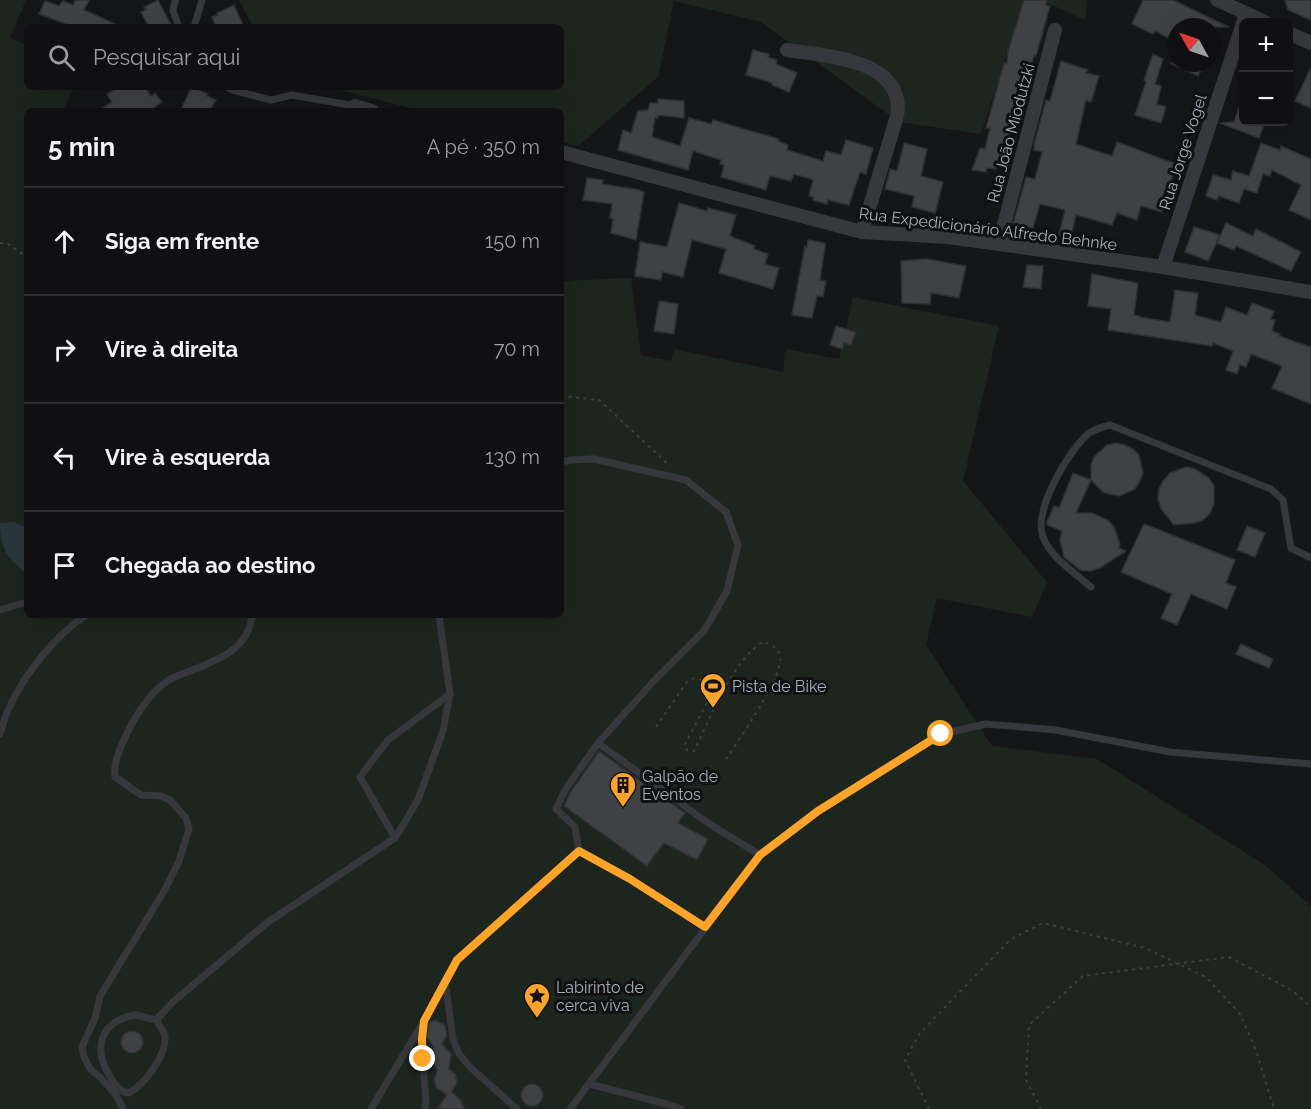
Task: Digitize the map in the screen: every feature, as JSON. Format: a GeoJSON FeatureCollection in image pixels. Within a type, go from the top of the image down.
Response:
{"type":"FeatureCollection","features":[{"type":"Feature","properties":{"kind":"street"},"geometry":{"type":"LineString","coordinates":[[1217,0],[1256,18]]}},
{"type":"Feature","properties":{"kind":"street","name":"Rua Jorge Vogel"},"geometry":{"type":"LineString","coordinates":[[1163,267],[1246,14]]}},
{"type":"Feature","properties":{"kind":"street","name":"Rua João Miodutzki"},"geometry":{"type":"LineString","coordinates":[[999,244],[1055,30]]}},
{"type":"Feature","properties":{"kind":"street"},"geometry":{"type":"LineString","coordinates":[[1293,35],[1311,43]]}},
{"type":"Feature","properties":{"kind":"street"},"geometry":{"type":"LineString","coordinates":[[788,50],[849,60],[872,68],[889,79],[896,92],[898,108],[894,126],[862,232]]}},
{"type":"Feature","properties":{"kind":"street"},"geometry":{"type":"LineString","coordinates":[[355,106],[361,108]]}},
{"type":"Feature","properties":{"kind":"street","name":"Rua Expedicionário Alfredo Behnke"},"geometry":{"type":"LineString","coordinates":[[564,153],[862,232],[948,237],[1310,290]]}},
{"type":"Feature","properties":{"kind":"lane"},"geometry":{"type":"LineString","coordinates":[[175,0],[173,11],[178,24]]}},
{"type":"Feature","properties":{"kind":"lane"},"geometry":{"type":"LineString","coordinates":[[195,24],[202,0]]}},
{"type":"Feature","properties":{"kind":"lane"},"geometry":{"type":"LineString","coordinates":[[232,90],[272,100],[292,95],[355,106]]}},
{"type":"Feature","properties":{"kind":"lane"},"geometry":{"type":"LineString","coordinates":[[1091,587],[1048,549],[1042,536],[1040,523],[1048,496],[1062,467],[1088,434],[1110,425],[1270,489],[1283,500],[1291,548],[1311,558]]}},
{"type":"Feature","properties":{"kind":"lane"},"geometry":{"type":"LineString","coordinates":[[564,461],[594,459],[686,480],[726,512],[738,545],[727,591],[704,631],[652,683],[598,743],[565,790],[556,809],[575,827],[579,851]]}},
{"type":"Feature","properties":{"kind":"lane"},"geometry":{"type":"LineString","coordinates":[[0,610],[24,603]]}},
{"type":"Feature","properties":{"kind":"lane"},"geometry":{"type":"LineString","coordinates":[[0,734],[9,708],[25,680],[70,626],[82,618]]}},
{"type":"Feature","properties":{"kind":"lane"},"geometry":{"type":"LineString","coordinates":[[123,1109],[116,1095],[91,1070],[82,1047],[95,1018],[100,996],[163,893],[179,861],[189,829],[186,818],[170,800],[161,796],[141,795],[115,777],[114,770],[119,751],[135,718],[167,681],[216,661],[239,645],[250,630],[252,618]]}},
{"type":"Feature","properties":{"kind":"lane"},"geometry":{"type":"LineString","coordinates":[[156,1020],[174,1001],[268,922],[395,838],[417,800],[443,731],[450,694],[439,618]]}},
{"type":"Feature","properties":{"kind":"lane"},"geometry":{"type":"LineString","coordinates":[[395,838],[360,777],[388,740],[450,694]]}},
{"type":"Feature","properties":{"kind":"lane"},"geometry":{"type":"LineString","coordinates":[[570,1109],[760,855],[818,811],[941,734],[986,724],[1056,730],[1170,752],[1311,764]]}},
{"type":"Feature","properties":{"kind":"lane"},"geometry":{"type":"LineString","coordinates":[[598,743],[708,823],[760,855]]}},
{"type":"Feature","properties":{"kind":"lane"},"geometry":{"type":"LineString","coordinates":[[579,851],[630,879],[705,927]]}},
{"type":"Feature","properties":{"kind":"lane"},"geometry":{"type":"LineString","coordinates":[[371,1109],[424,1021],[457,960],[579,851]]}},
{"type":"Feature","properties":{"kind":"lane"},"geometry":{"type":"LineString","coordinates":[[445,981],[453,1039],[459,1054],[471,1068],[517,1109]]}},
{"type":"Feature","properties":{"kind":"lane"},"geometry":{"type":"LineString","coordinates":[[136,1014],[156,1020],[165,1034],[160,1056],[140,1085],[129,1093],[123,1092],[117,1088],[105,1069],[101,1041],[108,1028],[121,1018],[136,1014]]}},
{"type":"Feature","properties":{"kind":"lane"},"geometry":{"type":"LineString","coordinates":[[424,1021],[422,1039],[425,1109]]}},
{"type":"Feature","properties":{"kind":"lane"},"geometry":{"type":"LineString","coordinates":[[589,1084],[681,1109]]}},
{"type":"Feature","properties":{"kind":"path"},"geometry":{"type":"LineString","coordinates":[[0,243],[8,244],[24,255]]}},
{"type":"Feature","properties":{"kind":"path"},"geometry":{"type":"LineString","coordinates":[[564,396],[599,400],[686,480]]}},
{"type":"Feature","properties":{"kind":"path"},"geometry":{"type":"LineString","coordinates":[[656,727],[686,683],[694,678],[704,681],[710,688],[709,699],[684,746],[688,751],[694,751],[735,670],[754,647],[763,642],[773,645],[780,655],[780,668],[724,762]]}},
{"type":"Feature","properties":{"kind":"path"},"geometry":{"type":"LineString","coordinates":[[929,1109],[905,1060],[920,1033],[1011,939],[1043,923],[1144,948],[1206,977],[1240,1014],[1256,1050],[1274,1109]]}},
{"type":"Feature","properties":{"kind":"path"},"geometry":{"type":"LineString","coordinates":[[1041,1109],[1026,1080],[1029,1025],[1083,976],[1229,957],[1293,991],[1311,1007]]}},
{"type":"Feature","properties":{"kind":"shaded area"},"geometry":{"type":"Polygon","coordinates":[[[0,0],[26,0],[10,38],[24,44],[24,90],[73,90],[64,108],[24,108],[24,618],[564,618],[564,281],[631,278],[641,355],[671,361],[674,349],[783,372],[786,349],[839,359],[853,297],[999,326],[963,481],[1047,582],[1032,617],[937,598],[926,645],[992,746],[1097,759],[1265,865],[1311,906],[1311,1109],[0,1109],[0,0]]]}},
{"type":"Feature","properties":{"kind":"shaded area"},"geometry":{"type":"Polygon","coordinates":[[[239,0],[1024,0],[981,134],[899,122],[761,22],[674,1],[658,77],[578,146],[564,143],[564,108],[410,108],[340,90],[564,90],[564,24],[251,24],[239,0]]]}},
{"type":"Feature","properties":{"kind":"shaded area"},"geometry":{"type":"Polygon","coordinates":[[[1041,0],[1087,0],[1085,20],[1041,0]]]}},
{"type":"Feature","properties":{"kind":"shaded area"},"geometry":{"type":"Polygon","coordinates":[[[15,522],[24,526],[24,571],[14,563],[6,552],[1,539],[0,523],[15,522]]]}},
{"type":"Feature","properties":{"kind":"building"},"geometry":{"type":"Polygon","coordinates":[[[75,0],[89,0],[84,10],[115,24],[66,24],[39,14],[45,1],[59,6],[63,1],[73,5],[75,0]]]}},
{"type":"Feature","properties":{"kind":"building"},"geometry":{"type":"Polygon","coordinates":[[[158,0],[170,24],[147,24],[141,12],[146,10],[144,7],[158,0]]]}},
{"type":"Feature","properties":{"kind":"building"},"geometry":{"type":"Polygon","coordinates":[[[1024,0],[1047,0],[1046,5],[1050,6],[1021,106],[1014,105],[1009,126],[1012,126],[1010,133],[1013,133],[1008,150],[1005,150],[1002,164],[998,163],[996,169],[987,168],[986,172],[972,170],[980,148],[985,149],[990,128],[986,128],[1004,63],[1007,64],[1008,51],[1024,0]]]}},
{"type":"Feature","properties":{"kind":"building"},"geometry":{"type":"Polygon","coordinates":[[[1143,0],[1173,0],[1210,18],[1167,18],[1167,37],[1155,31],[1153,34],[1132,24],[1143,0]]]}},
{"type":"Feature","properties":{"kind":"building"},"geometry":{"type":"Polygon","coordinates":[[[1285,0],[1311,0],[1311,20],[1288,10],[1285,0]]]}},
{"type":"Feature","properties":{"kind":"building"},"geometry":{"type":"Polygon","coordinates":[[[234,5],[243,24],[215,24],[212,17],[218,15],[217,13],[234,5]]]}},
{"type":"Feature","properties":{"kind":"building"},"geometry":{"type":"Polygon","coordinates":[[[753,50],[769,54],[768,57],[777,60],[776,64],[797,73],[789,92],[772,83],[746,75],[753,50]]]}},
{"type":"Feature","properties":{"kind":"building"},"geometry":{"type":"Polygon","coordinates":[[[1153,54],[1163,59],[1155,84],[1161,86],[1157,104],[1166,107],[1161,123],[1135,115],[1153,54]]]}},
{"type":"Feature","properties":{"kind":"building"},"geometry":{"type":"Polygon","coordinates":[[[1061,61],[1088,70],[1086,73],[1099,76],[1091,102],[1086,100],[1076,144],[1112,156],[1117,142],[1176,164],[1162,212],[1141,206],[1137,220],[1117,213],[1112,225],[1076,215],[1071,237],[1059,235],[1065,210],[1040,204],[1033,228],[1013,224],[1026,177],[1035,179],[1042,152],[1034,150],[1034,144],[1046,100],[1050,101],[1061,61]]]}},
{"type":"Feature","properties":{"kind":"building"},"geometry":{"type":"Polygon","coordinates":[[[1311,67],[1311,108],[1295,101],[1311,67]]]}},
{"type":"Feature","properties":{"kind":"building"},"geometry":{"type":"Polygon","coordinates":[[[114,90],[147,90],[151,96],[155,93],[162,102],[153,108],[103,108],[112,102],[107,94],[114,90]]]}},
{"type":"Feature","properties":{"kind":"building"},"geometry":{"type":"Polygon","coordinates":[[[190,90],[199,90],[216,100],[211,108],[182,108],[190,90]]]}},
{"type":"Feature","properties":{"kind":"building"},"geometry":{"type":"Polygon","coordinates":[[[658,99],[684,101],[684,118],[658,115],[658,118],[655,118],[652,137],[680,146],[689,118],[711,124],[713,120],[779,139],[778,141],[788,145],[787,150],[823,161],[826,151],[841,155],[846,140],[873,148],[866,174],[860,172],[849,205],[828,200],[827,204],[813,200],[814,197],[809,196],[813,180],[794,174],[791,181],[770,176],[766,190],[721,177],[724,165],[720,164],[721,160],[693,151],[688,170],[618,150],[623,130],[631,133],[638,111],[648,110],[650,103],[658,103],[658,99]]]}},
{"type":"Feature","properties":{"kind":"building"},"geometry":{"type":"Polygon","coordinates":[[[1239,107],[1239,126],[1264,126],[1259,138],[1220,123],[1234,122],[1239,107]]]}},
{"type":"Feature","properties":{"kind":"building"},"geometry":{"type":"Polygon","coordinates":[[[904,143],[927,149],[921,176],[943,182],[935,213],[912,207],[914,196],[885,189],[890,169],[897,171],[904,143]]]}},
{"type":"Feature","properties":{"kind":"building"},"geometry":{"type":"Polygon","coordinates":[[[1261,143],[1280,150],[1281,146],[1311,159],[1311,220],[1289,210],[1301,185],[1272,170],[1270,176],[1263,174],[1257,193],[1244,189],[1239,203],[1219,196],[1217,200],[1206,196],[1213,175],[1231,180],[1233,171],[1249,176],[1261,143]]]}},
{"type":"Feature","properties":{"kind":"building"},"geometry":{"type":"Polygon","coordinates":[[[587,178],[603,180],[602,184],[644,192],[636,240],[611,233],[612,204],[583,200],[587,178]]]}},
{"type":"Feature","properties":{"kind":"building"},"geometry":{"type":"Polygon","coordinates":[[[679,203],[707,211],[708,208],[736,215],[730,236],[768,254],[765,264],[779,268],[773,289],[719,273],[726,249],[692,240],[683,277],[662,272],[661,280],[635,276],[640,242],[667,247],[679,203]]]}},
{"type":"Feature","properties":{"kind":"building"},"geometry":{"type":"Polygon","coordinates":[[[1226,223],[1253,236],[1256,229],[1301,252],[1291,271],[1236,246],[1234,250],[1217,243],[1226,223]]]}},
{"type":"Feature","properties":{"kind":"building"},"geometry":{"type":"Polygon","coordinates":[[[1194,227],[1220,235],[1208,261],[1185,252],[1194,227]]]}},
{"type":"Feature","properties":{"kind":"building"},"geometry":{"type":"Polygon","coordinates":[[[808,240],[825,243],[820,280],[826,281],[823,297],[817,296],[812,318],[792,315],[808,240]]]}},
{"type":"Feature","properties":{"kind":"building"},"geometry":{"type":"Polygon","coordinates":[[[927,259],[966,266],[959,298],[931,293],[930,304],[902,303],[901,261],[927,259]]]}},
{"type":"Feature","properties":{"kind":"building"},"geometry":{"type":"Polygon","coordinates":[[[1027,265],[1043,266],[1041,289],[1023,287],[1027,265]]]}},
{"type":"Feature","properties":{"kind":"building"},"geometry":{"type":"Polygon","coordinates":[[[1092,274],[1138,283],[1134,315],[1140,317],[1170,322],[1175,290],[1198,293],[1195,315],[1221,322],[1226,307],[1247,315],[1252,303],[1274,311],[1271,319],[1275,320],[1272,331],[1280,334],[1279,336],[1311,347],[1311,404],[1272,388],[1282,366],[1251,354],[1246,367],[1240,365],[1237,374],[1226,370],[1233,351],[1213,343],[1212,346],[1108,330],[1111,309],[1088,306],[1092,274]]]}},
{"type":"Feature","properties":{"kind":"building"},"geometry":{"type":"Polygon","coordinates":[[[659,301],[678,304],[674,334],[654,331],[659,301]]]}},
{"type":"Feature","properties":{"kind":"building"},"geometry":{"type":"Polygon","coordinates":[[[836,326],[856,332],[851,345],[844,343],[842,349],[830,345],[836,326]]]}},
{"type":"Feature","properties":{"kind":"building"},"geometry":{"type":"Polygon","coordinates":[[[1116,443],[1125,445],[1139,455],[1143,473],[1135,489],[1120,496],[1104,493],[1091,480],[1091,465],[1094,457],[1107,445],[1116,443]]]}},
{"type":"Feature","properties":{"kind":"building"},"geometry":{"type":"Polygon","coordinates":[[[1186,467],[1195,469],[1209,478],[1214,486],[1214,504],[1210,513],[1203,520],[1174,525],[1161,509],[1158,499],[1159,489],[1170,473],[1186,467]]]}},
{"type":"Feature","properties":{"kind":"building"},"geometry":{"type":"Polygon","coordinates":[[[1073,473],[1091,480],[1076,513],[1092,513],[1108,520],[1114,527],[1120,544],[1119,548],[1126,551],[1100,568],[1090,571],[1080,570],[1064,557],[1060,540],[1062,531],[1047,525],[1047,522],[1054,506],[1059,508],[1073,473]]]}},
{"type":"Feature","properties":{"kind":"building"},"geometry":{"type":"Polygon","coordinates":[[[1144,524],[1235,560],[1226,583],[1236,587],[1227,609],[1191,594],[1177,625],[1161,618],[1172,594],[1121,572],[1144,524]]]}},
{"type":"Feature","properties":{"kind":"building"},"geometry":{"type":"Polygon","coordinates":[[[1247,526],[1265,533],[1255,557],[1237,550],[1247,526]]]}},
{"type":"Feature","properties":{"kind":"building"},"geometry":{"type":"Polygon","coordinates":[[[1241,644],[1273,659],[1269,668],[1236,654],[1241,644]]]}},
{"type":"Feature","properties":{"kind":"building","name":"Galpão de Eventos"},"geometry":{"type":"Polygon","coordinates":[[[599,751],[685,813],[678,823],[708,839],[697,860],[664,843],[647,866],[564,806],[570,793],[599,751]]]}},
{"type":"Feature","properties":{"kind":"building"},"geometry":{"type":"Polygon","coordinates":[[[435,1020],[445,1025],[447,1036],[442,1044],[451,1054],[449,1069],[455,1074],[457,1082],[452,1092],[465,1109],[437,1109],[447,1095],[436,1087],[434,1080],[437,1070],[430,1060],[430,1052],[434,1047],[427,1038],[429,1023],[435,1020]]]}},
{"type":"Feature","properties":{"kind":"building"},"geometry":{"type":"Polygon","coordinates":[[[132,1031],[140,1034],[143,1042],[140,1050],[132,1053],[124,1050],[121,1042],[124,1034],[132,1031]]]}},
{"type":"Feature","properties":{"kind":"building"},"geometry":{"type":"Polygon","coordinates":[[[532,1084],[540,1087],[543,1095],[540,1103],[532,1106],[524,1103],[521,1095],[524,1087],[532,1084]]]}},
{"type":"Feature","properties":{"kind":"place","name":"Pista de Bike"},"geometry":{"type":"Point","coordinates":[713,709]}},
{"type":"Feature","properties":{"kind":"place","name":"Galpão de Eventos"},"geometry":{"type":"Point","coordinates":[623,808]}},
{"type":"Feature","properties":{"kind":"place","name":"Labirinto de cerca viva"},"geometry":{"type":"Point","coordinates":[537,1019]}},
{"type":"Feature","properties":{"kind":"route"},"geometry":{"type":"LineString","coordinates":[[423,1059],[422,1039],[426,1014],[457,960],[579,851],[630,879],[705,927],[760,855],[818,811],[941,734]]}}]}
